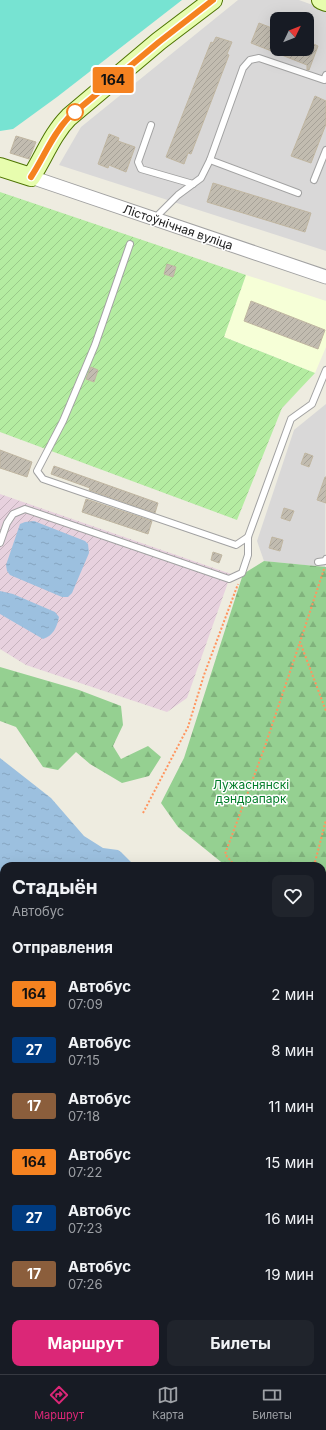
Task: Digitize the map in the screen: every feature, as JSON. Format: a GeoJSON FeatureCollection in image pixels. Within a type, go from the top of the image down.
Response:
{"type":"FeatureCollection","features":[{"type":"Feature","properties":{"kind":"street"},"geometry":{"type":"LineString","coordinates":[[0,167],[31,177],[42,160],[51,139],[59,127],[69,117],[159,42],[213,0]]}},
{"type":"Feature","properties":{"kind":"street"},"geometry":{"type":"LineString","coordinates":[[321,0],[326,2]]}},
{"type":"Feature","properties":{"kind":"street","name":"Лістоўнічная вуліца"},"geometry":{"type":"LineString","coordinates":[[31,177],[326,277]]}},
{"type":"Feature","properties":{"kind":"lane"},"geometry":{"type":"LineString","coordinates":[[153,219],[178,195],[201,178],[210,160],[243,68],[250,60],[258,58],[325,79]]}},
{"type":"Feature","properties":{"kind":"lane"},"geometry":{"type":"LineString","coordinates":[[151,125],[138,162],[141,169],[193,184]]}},
{"type":"Feature","properties":{"kind":"lane"},"geometry":{"type":"LineString","coordinates":[[314,180],[326,150]]}},
{"type":"Feature","properties":{"kind":"lane"},"geometry":{"type":"LineString","coordinates":[[210,160],[298,193]]}},
{"type":"Feature","properties":{"kind":"lane"},"geometry":{"type":"LineString","coordinates":[[130,244],[95,345],[62,421],[37,470],[43,479],[236,545],[248,537]]}},
{"type":"Feature","properties":{"kind":"lane"},"geometry":{"type":"LineString","coordinates":[[0,543],[7,523],[13,514],[25,510],[229,579],[242,573],[248,555],[248,537],[291,419],[312,404],[326,370]]}},
{"type":"Feature","properties":{"kind":"lane"},"geometry":{"type":"LineString","coordinates":[[318,562],[325,561],[326,559]]}},
{"type":"Feature","properties":{"kind":"path"},"geometry":{"type":"LineString","coordinates":[[232,862],[225,854],[264,749],[326,564]]}},
{"type":"Feature","properties":{"kind":"path"},"geometry":{"type":"LineString","coordinates":[[143,813],[188,727],[204,675],[242,573]]}},
{"type":"Feature","properties":{"kind":"path"},"geometry":{"type":"LineString","coordinates":[[300,642],[326,710]]}},
{"type":"Feature","properties":{"kind":"path"},"geometry":{"type":"LineString","coordinates":[[315,862],[326,820]]}},
{"type":"Feature","properties":{"kind":"shaded area"},"geometry":{"type":"Polygon","coordinates":[[[0,0],[182,0],[57,97],[13,129],[0,131],[0,0]]]}},
{"type":"Feature","properties":{"kind":"shaded area"},"geometry":{"type":"Polygon","coordinates":[[[238,0],[299,0],[326,10],[326,251],[59,165],[81,127],[238,0]]]}},
{"type":"Feature","properties":{"kind":"shaded area"},"geometry":{"type":"Polygon","coordinates":[[[246,275],[326,301],[326,347],[315,373],[224,337],[246,275]]]}},
{"type":"Feature","properties":{"kind":"shaded area"},"geometry":{"type":"Polygon","coordinates":[[[326,404],[325,567],[264,561],[257,541],[294,430],[326,404]]]}},
{"type":"Feature","properties":{"kind":"shaded area"},"geometry":{"type":"Polygon","coordinates":[[[0,494],[231,574],[187,698],[167,712],[26,665],[0,649],[0,494]]]}},
{"type":"Feature","properties":{"kind":"green space"},"geometry":{"type":"Polygon","coordinates":[[[0,192],[246,275],[224,337],[315,373],[282,408],[237,520],[0,432],[0,192]]]}},
{"type":"Feature","properties":{"kind":"green space","name":"Лужаснянскі дэндрапарк"},"geometry":{"type":"Polygon","coordinates":[[[264,561],[326,567],[326,862],[221,862],[178,827],[161,803],[184,758],[243,574],[264,561]]]}},
{"type":"Feature","properties":{"kind":"green space"},"geometry":{"type":"Polygon","coordinates":[[[0,667],[79,690],[121,706],[123,725],[113,746],[121,759],[148,746],[161,757],[149,776],[122,783],[90,764],[76,752],[58,770],[43,767],[16,727],[0,721],[0,667]]]}},
{"type":"Feature","properties":{"kind":"water"},"geometry":{"type":"Polygon","coordinates":[[[34,521],[85,541],[88,544],[89,553],[72,593],[68,597],[62,597],[10,575],[7,571],[6,565],[20,524],[34,521]]]}},
{"type":"Feature","properties":{"kind":"water"},"geometry":{"type":"Polygon","coordinates":[[[0,591],[13,594],[55,612],[59,617],[56,628],[49,636],[43,639],[0,614],[0,591]]]}},
{"type":"Feature","properties":{"kind":"water"},"geometry":{"type":"Polygon","coordinates":[[[0,758],[51,798],[84,836],[103,848],[118,850],[131,862],[0,862],[0,758]]]}},
{"type":"Feature","properties":{"kind":"building"},"geometry":{"type":"Polygon","coordinates":[[[259,23],[270,27],[270,50],[251,43],[259,23]]]}},
{"type":"Feature","properties":{"kind":"building"},"geometry":{"type":"Polygon","coordinates":[[[216,37],[232,42],[227,54],[229,55],[191,154],[188,153],[184,164],[166,157],[211,42],[213,43],[216,37]]]}},
{"type":"Feature","properties":{"kind":"building"},"geometry":{"type":"Polygon","coordinates":[[[314,44],[318,46],[309,70],[307,70],[307,65],[284,56],[314,56],[314,44]]]}},
{"type":"Feature","properties":{"kind":"building"},"geometry":{"type":"Polygon","coordinates":[[[315,96],[326,101],[326,124],[311,163],[291,156],[315,96]]]}},
{"type":"Feature","properties":{"kind":"building"},"geometry":{"type":"Polygon","coordinates":[[[109,134],[119,138],[118,141],[135,147],[126,172],[109,165],[108,168],[98,164],[109,134]]]}},
{"type":"Feature","properties":{"kind":"building"},"geometry":{"type":"Polygon","coordinates":[[[16,136],[36,142],[29,159],[10,153],[16,136]]]}},
{"type":"Feature","properties":{"kind":"building"},"geometry":{"type":"Polygon","coordinates":[[[213,183],[311,213],[305,232],[207,202],[213,183]]]}},
{"type":"Feature","properties":{"kind":"building"},"geometry":{"type":"Polygon","coordinates":[[[167,264],[176,267],[173,277],[164,274],[167,264]]]}},
{"type":"Feature","properties":{"kind":"building"},"geometry":{"type":"Polygon","coordinates":[[[251,301],[325,330],[318,349],[244,321],[251,301]]]}},
{"type":"Feature","properties":{"kind":"building"},"geometry":{"type":"Polygon","coordinates":[[[91,367],[98,370],[94,382],[86,379],[91,367]]]}},
{"type":"Feature","properties":{"kind":"building"},"geometry":{"type":"Polygon","coordinates":[[[0,450],[32,462],[27,477],[0,468],[0,450]]]}},
{"type":"Feature","properties":{"kind":"building"},"geometry":{"type":"Polygon","coordinates":[[[305,453],[313,456],[309,467],[301,464],[305,453]]]}},
{"type":"Feature","properties":{"kind":"building"},"geometry":{"type":"Polygon","coordinates":[[[54,466],[158,503],[155,513],[89,490],[90,488],[51,474],[54,466]]]}},
{"type":"Feature","properties":{"kind":"building"},"geometry":{"type":"Polygon","coordinates":[[[326,477],[326,503],[317,500],[326,477]]]}},
{"type":"Feature","properties":{"kind":"building"},"geometry":{"type":"Polygon","coordinates":[[[86,499],[152,521],[148,534],[82,512],[86,499]]]}},
{"type":"Feature","properties":{"kind":"building"},"geometry":{"type":"Polygon","coordinates":[[[284,508],[294,511],[290,521],[281,518],[284,508]]]}},
{"type":"Feature","properties":{"kind":"building"},"geometry":{"type":"Polygon","coordinates":[[[272,537],[283,540],[280,551],[269,548],[272,537]]]}},
{"type":"Feature","properties":{"kind":"building"},"geometry":{"type":"Polygon","coordinates":[[[213,552],[222,555],[219,563],[211,560],[213,552]]]}},
{"type":"Feature","properties":{"kind":"bus line","name":"164"},"geometry":{"type":"LineString","coordinates":[[31,177],[42,160],[51,139],[59,127],[69,117],[159,42],[213,0]]}}]}
